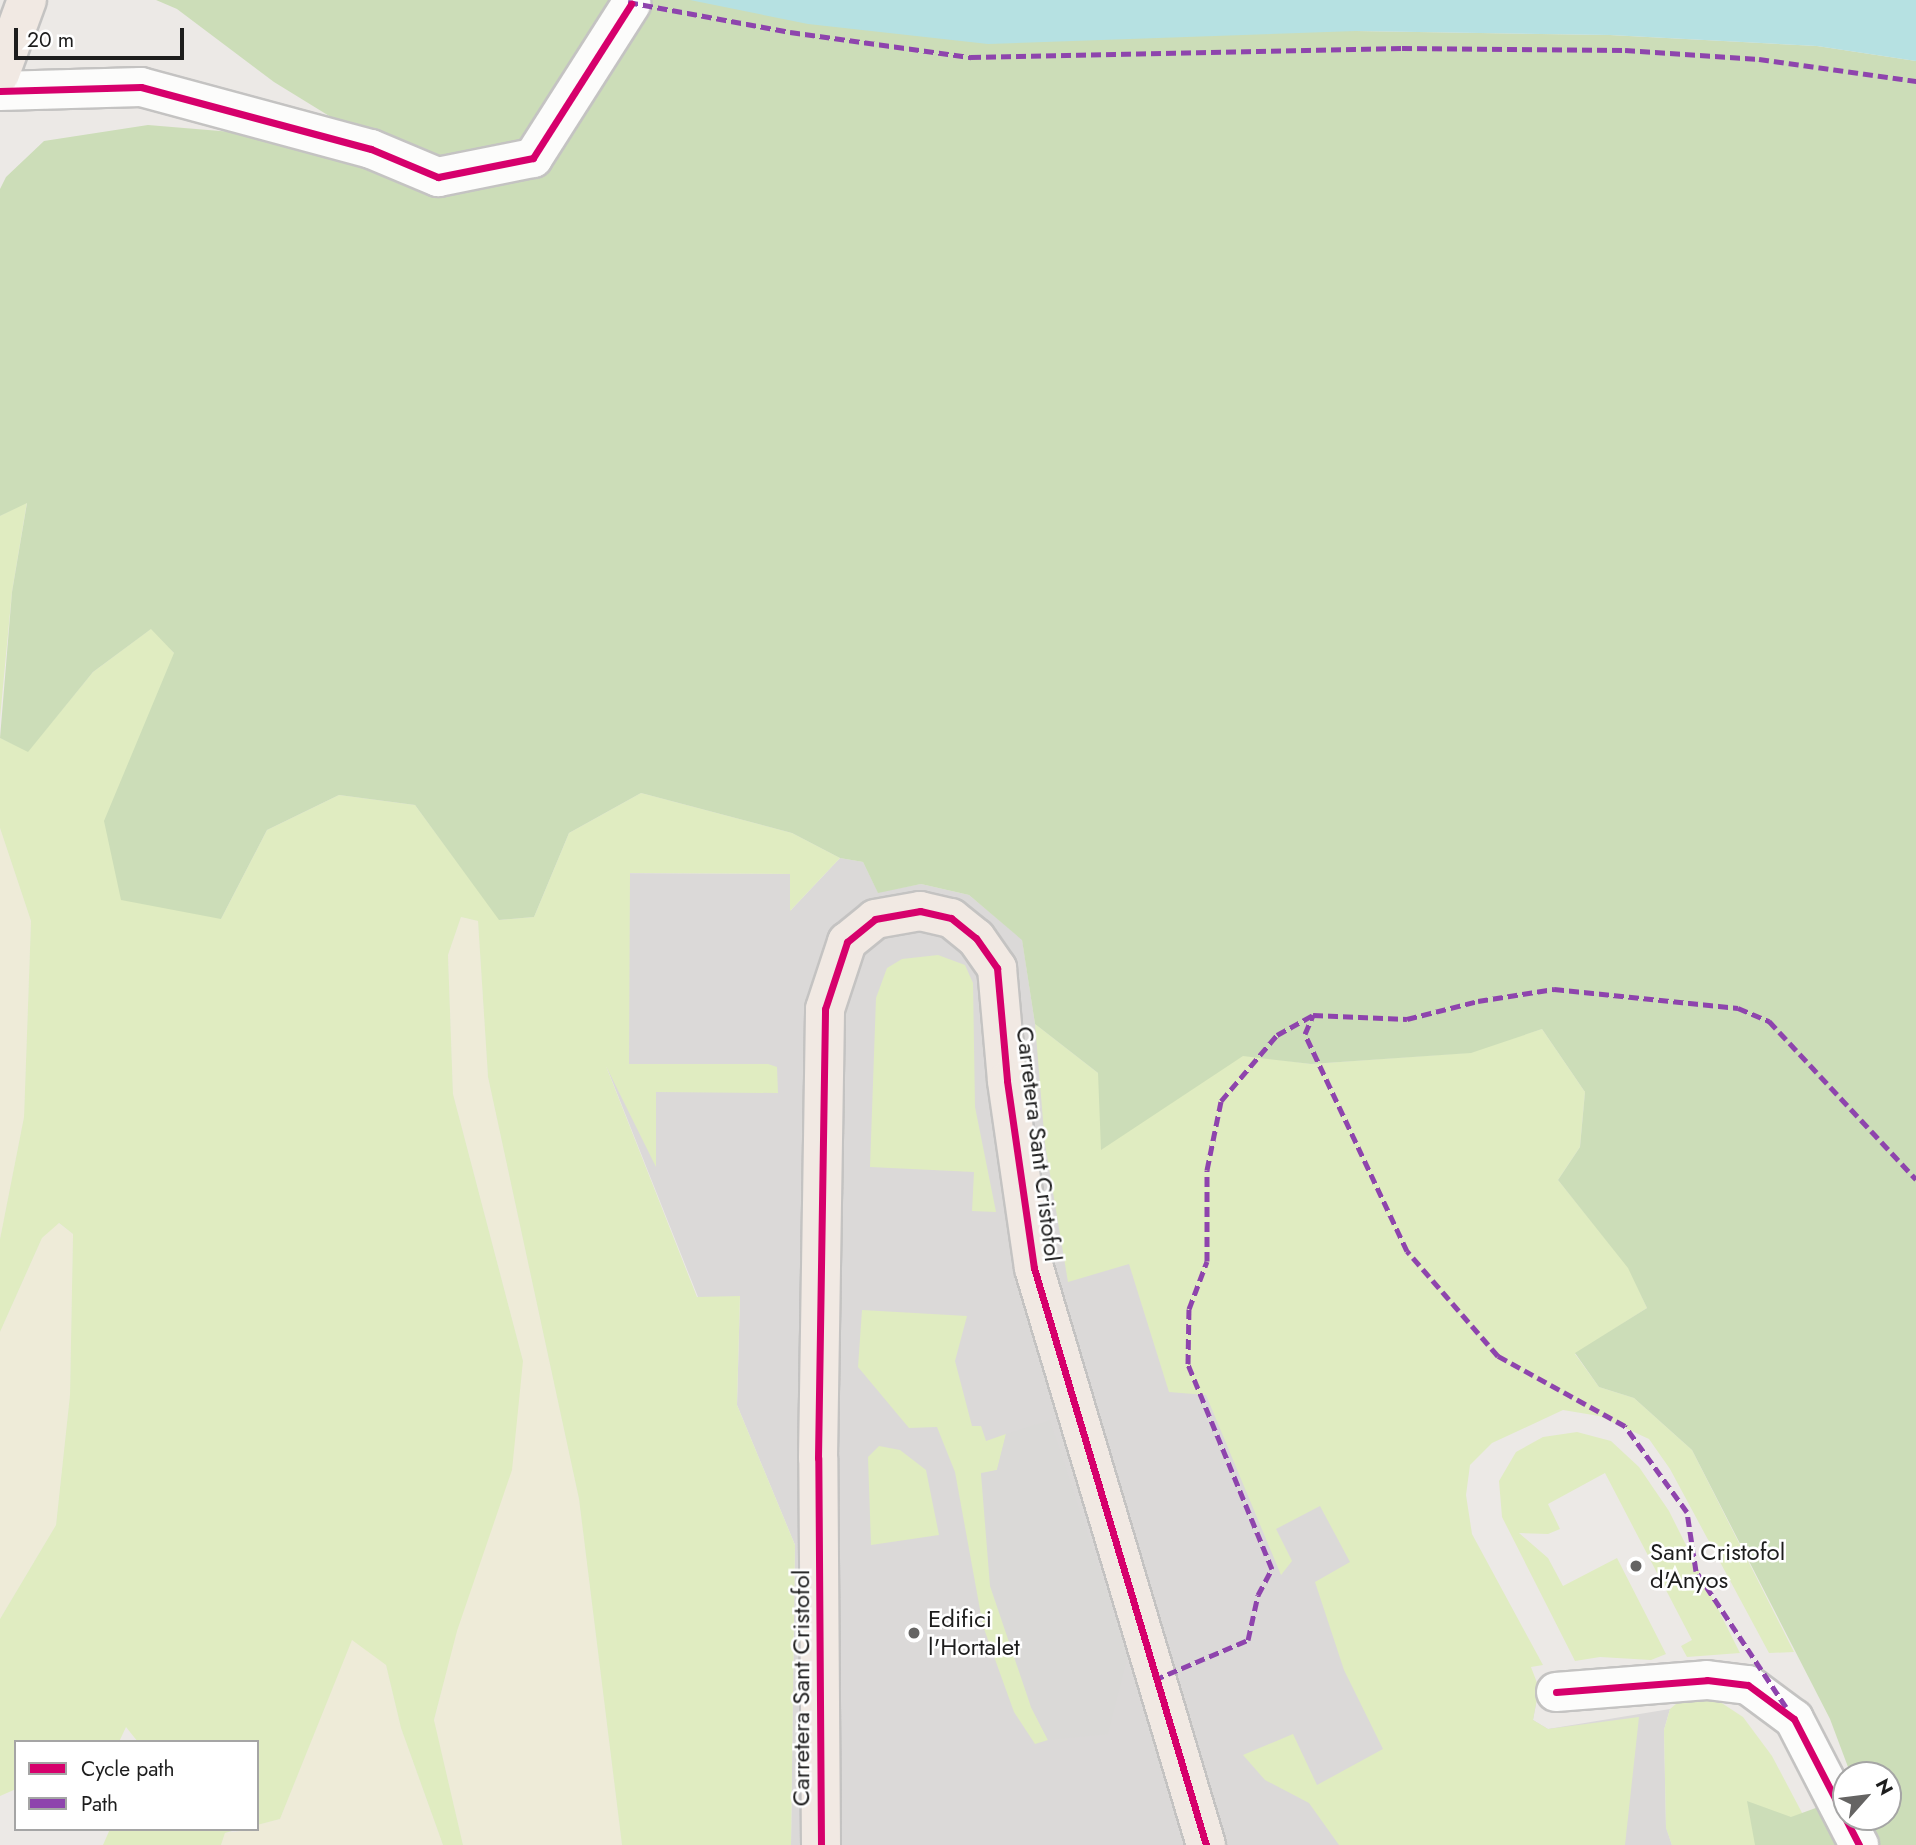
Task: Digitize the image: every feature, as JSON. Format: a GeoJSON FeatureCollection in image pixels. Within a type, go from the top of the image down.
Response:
{"type":"FeatureCollection","features":[{"type":"Feature","properties":{"kind":"main road"},"geometry":{"type":"LineString","coordinates":[[5,61],[27,0]]}},
{"type":"Feature","properties":{"kind":"main road","name":"Carretera Sant Cristofol"},"geometry":{"type":"LineString","coordinates":[[821,1845],[818,1458],[825,1009],[847,942],[875,919],[920,911],[951,918],[976,938],[997,968],[1007,1081],[1034,1268],[1206,1845]]}},
{"type":"Feature","properties":{"kind":"street"},"geometry":{"type":"LineString","coordinates":[[0,91],[141,87],[371,149],[438,177],[533,159],[631,4]]}},
{"type":"Feature","properties":{"kind":"street"},"geometry":{"type":"LineString","coordinates":[[1556,1692],[1707,1680],[1748,1685],[1794,1719],[1859,1845]]}},
{"type":"Feature","properties":{"kind":"shaded area"},"geometry":{"type":"Polygon","coordinates":[[[0,828],[31,921],[24,1117],[0,1239],[0,828]]]}},
{"type":"Feature","properties":{"kind":"shaded area"},"geometry":{"type":"Polygon","coordinates":[[[840,858],[863,862],[878,892],[921,884],[969,895],[1022,939],[1035,1024],[1218,1381],[1539,1688],[1533,1720],[1548,1729],[1670,1709],[1664,1730],[1666,1827],[1672,1845],[791,1845],[795,1545],[737,1405],[740,1297],[698,1297],[601,1053],[588,873],[791,874],[791,910],[840,858]]]}},
{"type":"Feature","properties":{"kind":"shaded area"},"geometry":{"type":"Polygon","coordinates":[[[461,917],[478,921],[488,1077],[579,1499],[622,1845],[463,1845],[434,1721],[523,1361],[453,1094],[448,955],[461,917]]]}},
{"type":"Feature","properties":{"kind":"shaded area"},"geometry":{"type":"Polygon","coordinates":[[[58,1223],[73,1234],[70,1395],[56,1525],[0,1619],[0,1332],[42,1238],[58,1223]]]}},
{"type":"Feature","properties":{"kind":"shaded area"},"geometry":{"type":"Polygon","coordinates":[[[1050,1420],[1128,1656],[1108,1734],[1048,1740],[1031,1707],[990,1586],[981,1474],[997,1470],[1006,1434],[1050,1420]]]}},
{"type":"Feature","properties":{"kind":"shaded area"},"geometry":{"type":"Polygon","coordinates":[[[352,1639],[386,1665],[401,1728],[443,1845],[221,1845],[225,1833],[259,1831],[259,1824],[280,1819],[352,1639]]]}},
{"type":"Feature","properties":{"kind":"green space"},"geometry":{"type":"Polygon","coordinates":[[[156,0],[703,0],[1356,31],[1610,35],[1817,46],[1916,61],[1916,1845],[1755,1845],[1747,1801],[1791,1817],[1832,1802],[1832,1831],[1902,1831],[1902,1761],[1846,1761],[1830,1719],[1692,1450],[1634,1398],[1599,1387],[1575,1353],[1647,1308],[1628,1268],[1558,1180],[1580,1147],[1585,1092],[1542,1029],[1471,1053],[1311,1064],[1243,1056],[1101,1150],[1098,1073],[1035,1024],[1022,940],[969,895],[921,884],[878,893],[863,862],[840,858],[792,833],[641,793],[569,833],[534,917],[499,920],[415,805],[339,795],[267,830],[221,919],[121,900],[104,821],[174,653],[151,629],[93,672],[28,752],[0,738],[12,592],[27,503],[0,516],[0,189],[6,177],[44,141],[148,125],[232,132],[352,130],[274,82],[177,9],[156,0]]]}},
{"type":"Feature","properties":{"kind":"green space"},"geometry":{"type":"Polygon","coordinates":[[[27,502],[12,592],[0,718],[0,516],[27,502]]]}},
{"type":"Feature","properties":{"kind":"green space"},"geometry":{"type":"Polygon","coordinates":[[[152,628],[174,653],[221,919],[267,830],[339,795],[415,805],[500,920],[534,917],[569,833],[641,793],[792,833],[840,858],[790,911],[790,874],[630,873],[629,1064],[768,1064],[777,1067],[778,1093],[656,1092],[656,1167],[606,1066],[697,1297],[740,1296],[737,1405],[795,1545],[791,1845],[622,1845],[579,1499],[488,1077],[478,921],[461,917],[448,955],[453,1094],[523,1361],[512,1470],[457,1631],[434,1720],[463,1845],[443,1845],[401,1728],[386,1665],[352,1640],[280,1819],[259,1824],[259,1740],[136,1740],[126,1727],[120,1740],[14,1740],[14,1790],[0,1796],[0,1619],[56,1525],[70,1395],[73,1234],[59,1223],[42,1238],[0,1332],[0,1239],[24,1117],[31,921],[0,828],[0,738],[28,751],[93,672],[152,628]]]}},
{"type":"Feature","properties":{"kind":"green space"},"geometry":{"type":"Polygon","coordinates":[[[938,955],[965,965],[973,983],[975,1107],[996,1212],[972,1211],[974,1172],[870,1167],[876,998],[887,968],[902,959],[938,955]]]}},
{"type":"Feature","properties":{"kind":"green space"},"geometry":{"type":"Polygon","coordinates":[[[1035,1024],[1098,1073],[1243,1055],[1311,1064],[1465,1053],[1542,1029],[1585,1092],[1580,1147],[1558,1180],[1629,1268],[1647,1308],[1575,1354],[1599,1387],[1634,1398],[1692,1450],[1794,1652],[1769,1653],[1670,1469],[1649,1439],[1599,1416],[1563,1410],[1492,1443],[1470,1465],[1466,1495],[1472,1534],[1543,1665],[1531,1667],[1539,1688],[1533,1720],[1548,1729],[1639,1717],[1625,1845],[1339,1845],[1309,1803],[1265,1780],[1243,1755],[1293,1734],[1317,1785],[1383,1749],[1344,1670],[1315,1582],[1350,1562],[1320,1506],[1276,1529],[1292,1561],[1281,1575],[1206,1395],[1169,1392],[1129,1264],[1068,1282],[1045,1144],[1035,1024]]]}},
{"type":"Feature","properties":{"kind":"green space"},"geometry":{"type":"Polygon","coordinates":[[[862,1310],[967,1316],[955,1361],[972,1426],[981,1426],[986,1441],[1006,1434],[997,1470],[981,1473],[1031,1707],[1048,1740],[1035,1744],[1014,1712],[983,1626],[955,1472],[937,1427],[909,1428],[858,1367],[862,1310]]]}},
{"type":"Feature","properties":{"kind":"green space"},"geometry":{"type":"Polygon","coordinates":[[[1577,1432],[1611,1441],[1639,1467],[1669,1511],[1740,1653],[1687,1657],[1681,1646],[1692,1640],[1605,1473],[1548,1504],[1560,1529],[1548,1534],[1519,1533],[1548,1558],[1563,1586],[1617,1558],[1666,1654],[1651,1660],[1600,1657],[1575,1661],[1502,1517],[1499,1481],[1516,1452],[1543,1437],[1577,1432]]]}},
{"type":"Feature","properties":{"kind":"green space"},"geometry":{"type":"Polygon","coordinates":[[[879,1446],[900,1450],[926,1470],[939,1535],[871,1545],[868,1457],[879,1446]]]}},
{"type":"Feature","properties":{"kind":"green space"},"geometry":{"type":"Polygon","coordinates":[[[1711,1696],[1743,1717],[1772,1756],[1819,1845],[1672,1845],[1666,1828],[1664,1730],[1670,1709],[1683,1698],[1711,1696]]]}},
{"type":"Feature","properties":{"kind":"green space"},"geometry":{"type":"Polygon","coordinates":[[[109,1831],[232,1831],[225,1833],[221,1845],[103,1845],[109,1831]]]}},
{"type":"Feature","properties":{"kind":"water"},"geometry":{"type":"Polygon","coordinates":[[[690,0],[1916,0],[1916,61],[1817,46],[1610,35],[1356,31],[988,44],[808,24],[690,0]]]}},
{"type":"Feature","properties":{"kind":"marked path"},"geometry":{"type":"LineString","coordinates":[[628,2],[790,32],[971,57],[1402,48],[1625,50],[1759,59],[1916,81]]}},
{"type":"Feature","properties":{"kind":"marked path"},"geometry":{"type":"LineString","coordinates":[[1786,1707],[1696,1571],[1687,1512],[1625,1426],[1498,1356],[1407,1251],[1305,1034],[1313,1015],[1407,1019],[1478,1001],[1554,989],[1738,1008],[1769,1021],[1916,1179]]}},
{"type":"Feature","properties":{"kind":"marked path"},"geometry":{"type":"LineString","coordinates":[[1154,1680],[1248,1640],[1258,1595],[1272,1569],[1188,1364],[1189,1309],[1207,1261],[1207,1170],[1221,1101],[1277,1035],[1313,1015]]}},
{"type":"Feature","properties":{"kind":"cycle path"},"geometry":{"type":"LineString","coordinates":[[0,91],[141,87],[371,149],[438,177],[533,158],[631,4]]}},
{"type":"Feature","properties":{"kind":"cycle path"},"geometry":{"type":"LineString","coordinates":[[821,1845],[818,1458],[825,1009],[847,942],[875,919],[920,911],[951,918],[976,938],[997,968],[1007,1081],[1034,1268],[1206,1845]]}},
{"type":"Feature","properties":{"kind":"cycle path"},"geometry":{"type":"LineString","coordinates":[[1556,1692],[1707,1680],[1748,1685],[1794,1719],[1859,1845]]}},
{"type":"Feature","properties":{"kind":"place","name":"Sant Cristofol d'Anyos"},"geometry":{"type":"Point","coordinates":[1636,1566]}},
{"type":"Feature","properties":{"kind":"place","name":"Edifici l'Hortalet"},"geometry":{"type":"Point","coordinates":[914,1633]}}]}
